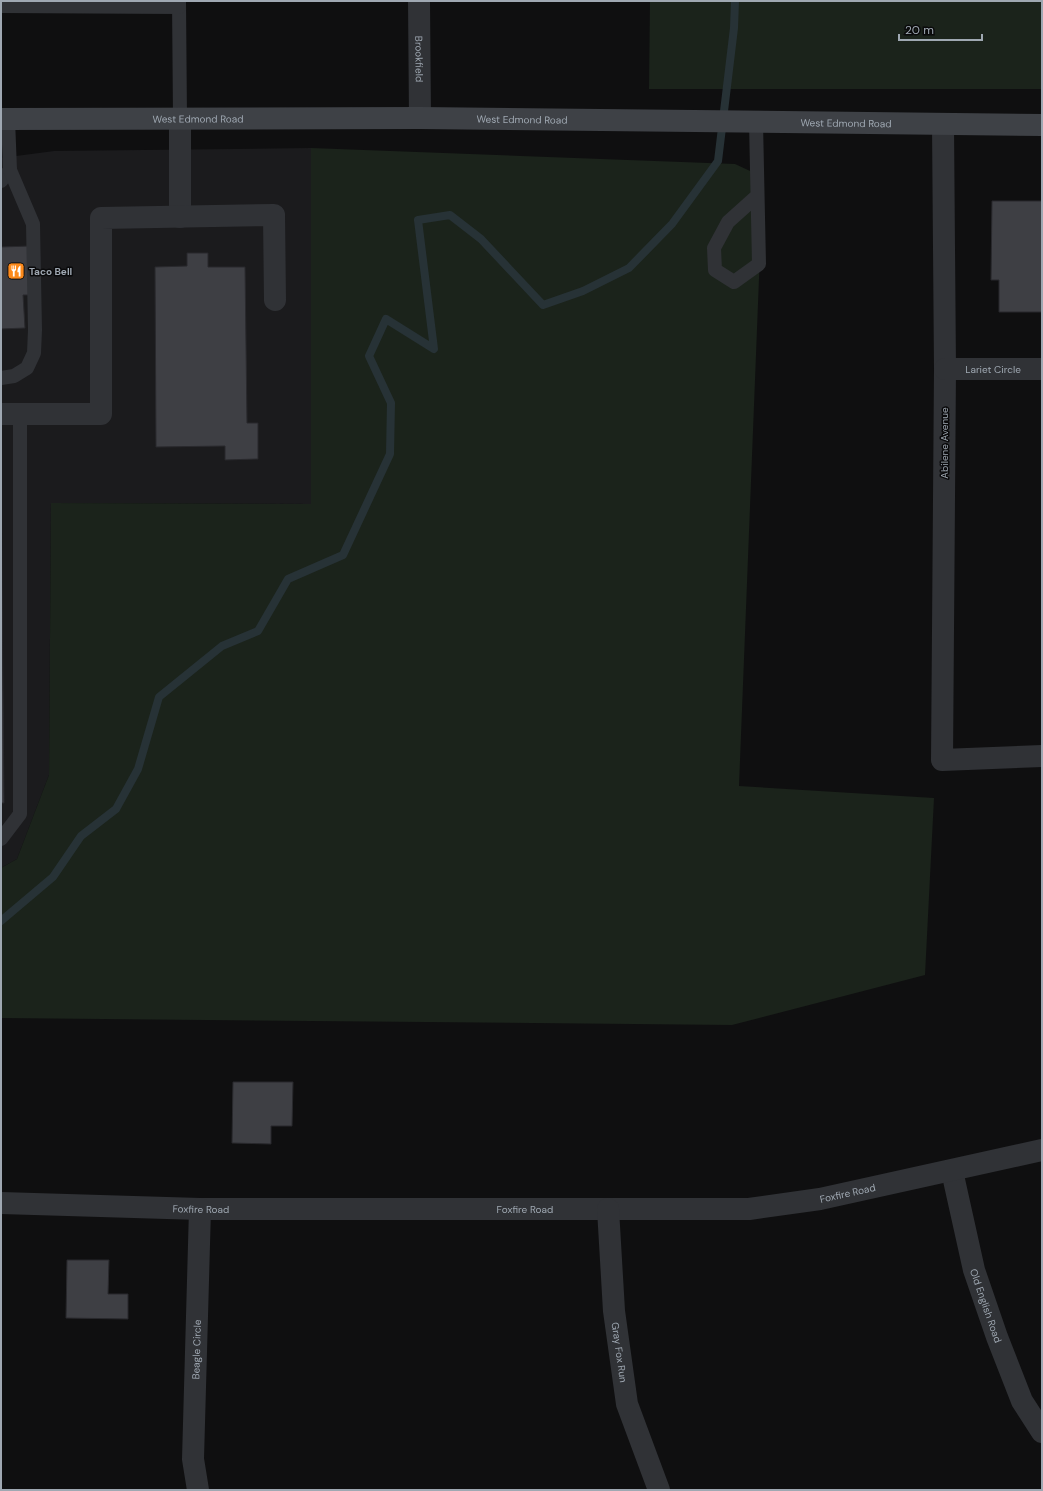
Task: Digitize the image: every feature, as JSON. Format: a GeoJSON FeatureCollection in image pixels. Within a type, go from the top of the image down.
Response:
{"type":"FeatureCollection","features":[{"type":"Feature","properties":{"kind":"main road","name":"West Edmond Road"},"geometry":{"type":"LineString","coordinates":[[5,119],[420,118],[1042,125]]}},
{"type":"Feature","properties":{"kind":"street","name":"Brookfield"},"geometry":{"type":"LineString","coordinates":[[419,1],[420,118]]}},
{"type":"Feature","properties":{"kind":"street"},"geometry":{"type":"LineString","coordinates":[[180,118],[180,217]]}},
{"type":"Feature","properties":{"kind":"street","name":"Abilene Avenue"},"geometry":{"type":"LineString","coordinates":[[943,125],[945,369],[942,760],[1042,756]]}},
{"type":"Feature","properties":{"kind":"street"},"geometry":{"type":"LineString","coordinates":[[10,414],[101,414],[101,218],[274,216],[275,300]]}},
{"type":"Feature","properties":{"kind":"street","name":"Lariet Circle"},"geometry":{"type":"LineString","coordinates":[[945,369],[1042,369]]}},
{"type":"Feature","properties":{"kind":"street","name":"Foxfire Road"},"geometry":{"type":"LineString","coordinates":[[1,1203],[200,1209],[749,1209],[820,1200],[1042,1150]]}},
{"type":"Feature","properties":{"kind":"street","name":"Old English Road"},"geometry":{"type":"LineString","coordinates":[[952,1171],[974,1270],[997,1337],[1022,1401],[1042,1432]]}},
{"type":"Feature","properties":{"kind":"street","name":"Beagle Circle"},"geometry":{"type":"LineString","coordinates":[[198,1490],[193,1459],[200,1209]]}},
{"type":"Feature","properties":{"kind":"street","name":"Gray Fox Run"},"geometry":{"type":"LineString","coordinates":[[608,1209],[614,1311],[627,1404],[659,1490]]}},
{"type":"Feature","properties":{"kind":"lane"},"geometry":{"type":"LineString","coordinates":[[1,6],[34,3],[179,4],[180,118]]}},
{"type":"Feature","properties":{"kind":"lane"},"geometry":{"type":"LineString","coordinates":[[1,378],[14,376],[27,368],[34,353],[35,330],[33,224],[5,175],[5,119]]}},
{"type":"Feature","properties":{"kind":"lane"},"geometry":{"type":"LineString","coordinates":[[756,122],[759,264],[734,282],[715,270],[714,248],[728,222],[757,196]]}},
{"type":"Feature","properties":{"kind":"lane"},"geometry":{"type":"LineString","coordinates":[[1,839],[20,814],[10,414]]}},
{"type":"Feature","properties":{"kind":"shaded area"},"geometry":{"type":"Polygon","coordinates":[[[650,1],[1042,1],[1042,89],[649,89],[650,1]]]}},
{"type":"Feature","properties":{"kind":"shaded area"},"geometry":{"type":"Polygon","coordinates":[[[311,148],[311,504],[51,503],[49,775],[17,859],[1,868],[1,158],[54,151],[311,148]]]}},
{"type":"Feature","properties":{"kind":"shaded area"},"geometry":{"type":"Polygon","coordinates":[[[311,148],[735,164],[763,177],[739,786],[934,798],[925,975],[732,1025],[1,1018],[1,868],[17,859],[49,775],[51,503],[311,504],[311,148]]]}},
{"type":"Feature","properties":{"kind":"building"},"geometry":{"type":"Polygon","coordinates":[[[992,201],[1042,201],[1042,312],[999,312],[999,280],[991,280],[992,201]]]}},
{"type":"Feature","properties":{"kind":"building","name":"Taco Bell"},"geometry":{"type":"Polygon","coordinates":[[[30,246],[31,295],[23,295],[25,328],[1,329],[1,247],[30,246]]]}},
{"type":"Feature","properties":{"kind":"building"},"geometry":{"type":"Polygon","coordinates":[[[187,253],[208,253],[208,267],[245,267],[247,423],[258,423],[258,459],[225,460],[225,446],[156,447],[155,267],[187,266],[187,253]]]}},
{"type":"Feature","properties":{"kind":"building"},"geometry":{"type":"Polygon","coordinates":[[[1,477],[4,803],[1,803],[1,477]]]}},
{"type":"Feature","properties":{"kind":"building"},"geometry":{"type":"Polygon","coordinates":[[[233,1082],[293,1082],[292,1126],[271,1126],[271,1144],[232,1143],[233,1082]]]}},
{"type":"Feature","properties":{"kind":"building"},"geometry":{"type":"Polygon","coordinates":[[[67,1260],[109,1260],[108,1294],[128,1294],[128,1319],[66,1318],[67,1260]]]}},
{"type":"Feature","properties":{"kind":"waterway"},"geometry":{"type":"LineString","coordinates":[[1,921],[53,877],[81,836],[116,809],[138,769],[159,697],[222,646],[258,631],[288,579],[343,555],[390,454],[391,403],[369,356],[386,319],[434,349],[418,220],[450,215],[481,239],[543,305],[583,291],[629,268],[672,224],[718,161],[734,28],[735,1]]}},
{"type":"Feature","properties":{"kind":"place","name":"Taco Bell"},"geometry":{"type":"Point","coordinates":[16,271]}}]}
